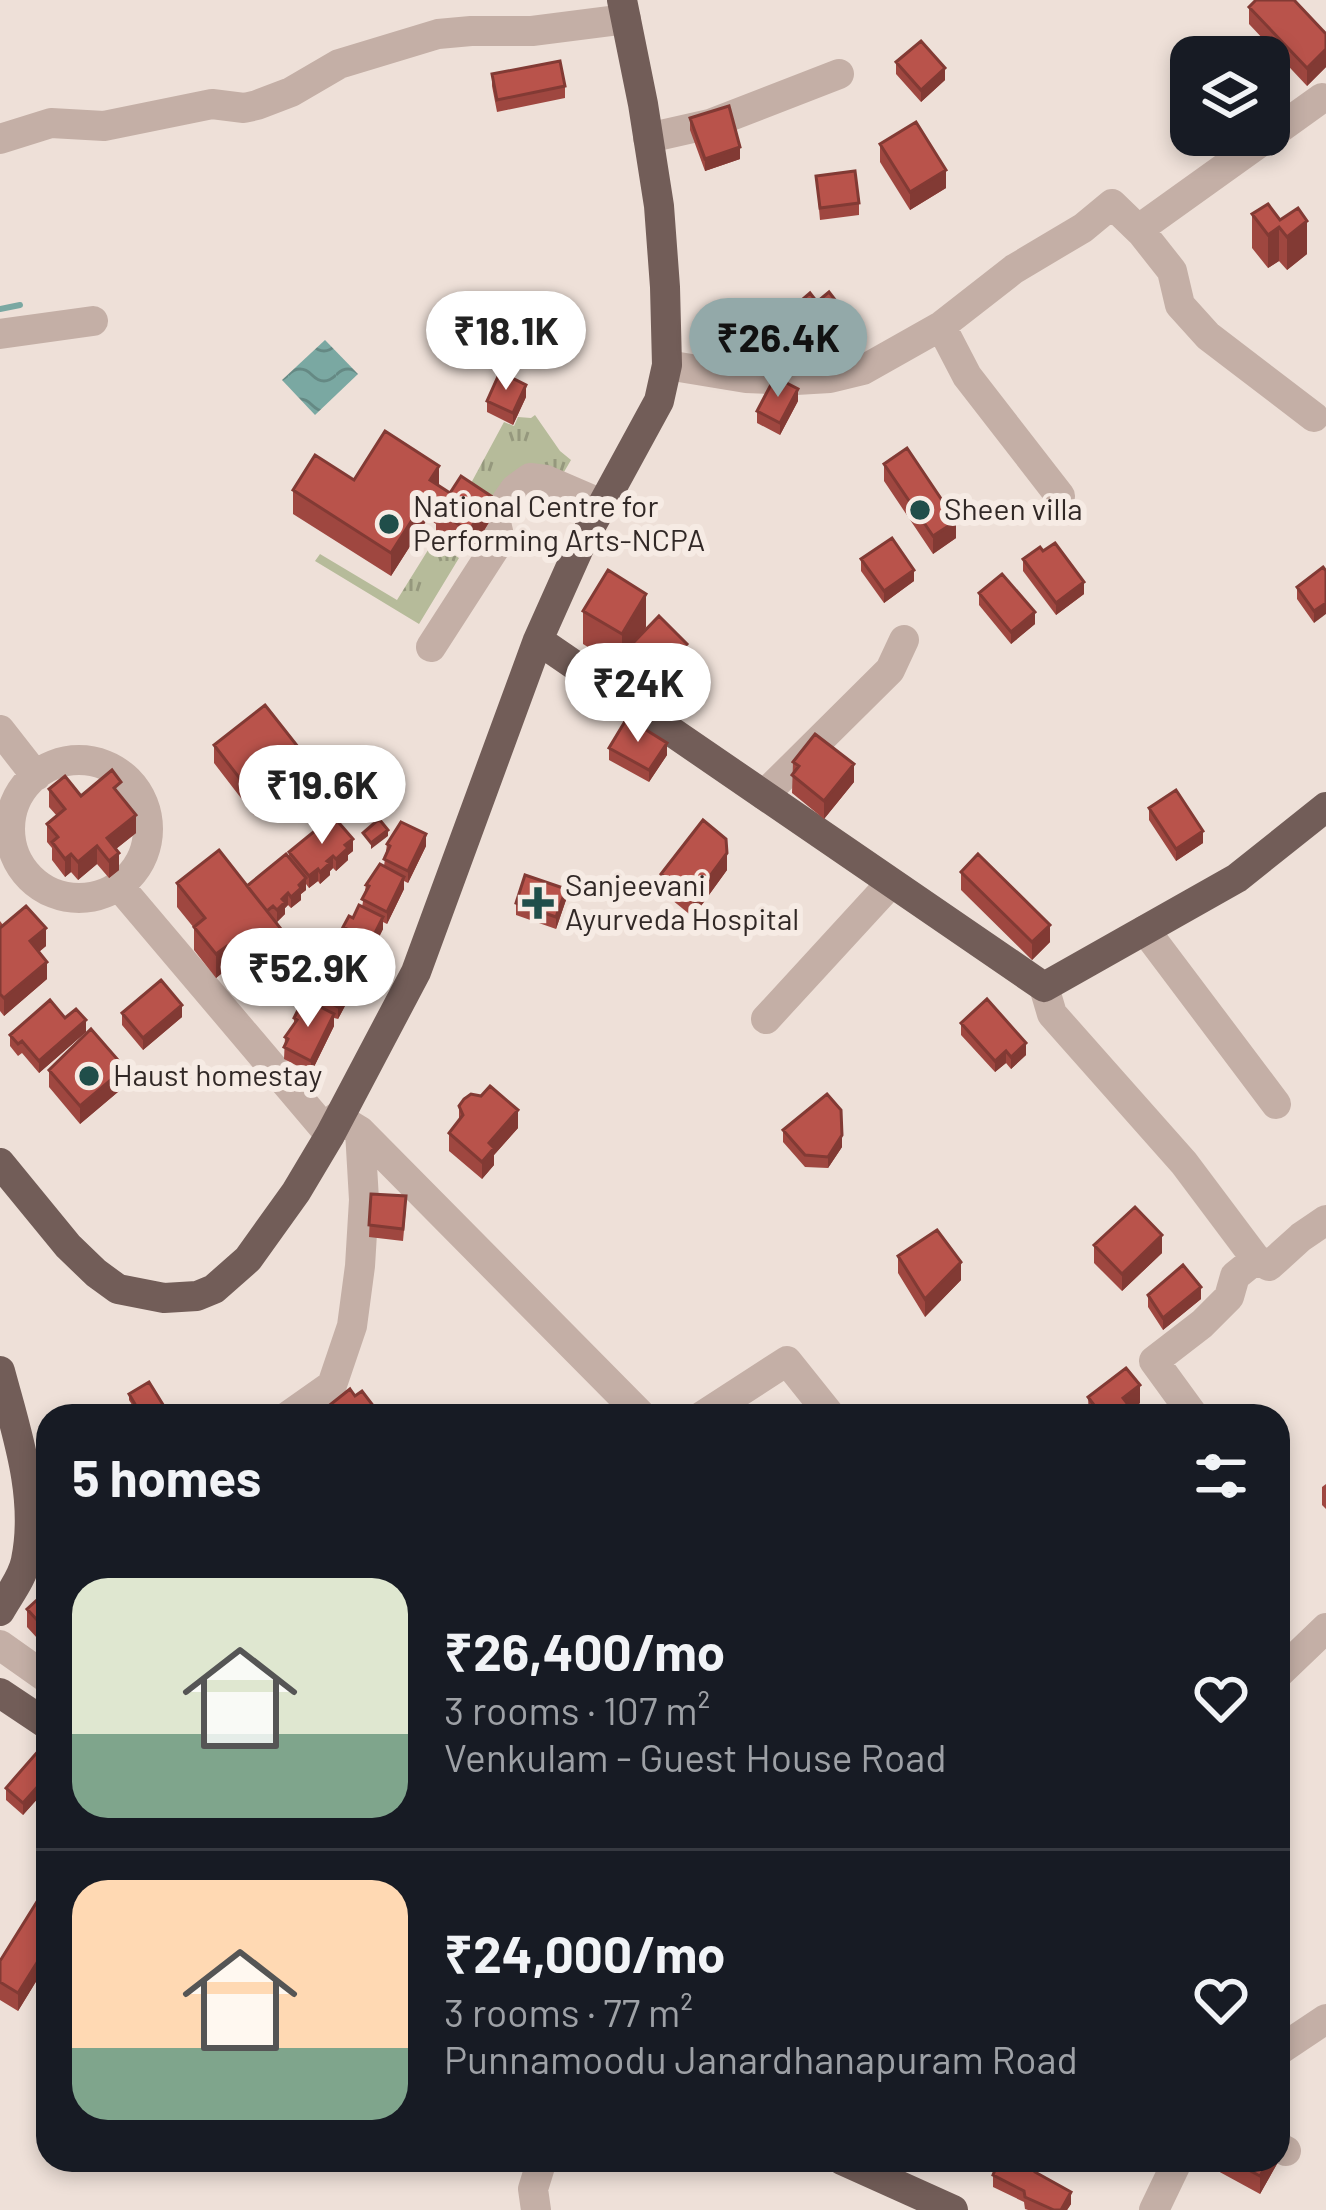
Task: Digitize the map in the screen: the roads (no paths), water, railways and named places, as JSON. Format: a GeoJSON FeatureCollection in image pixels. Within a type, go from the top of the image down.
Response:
{"type":"FeatureCollection","features":[{"type":"Feature","properties":{"kind":"main road"},"geometry":{"type":"LineString","coordinates":[[0,1163],[68,1246],[118,1288],[164,1298],[197,1297],[214,1289],[248,1259],[342,1128],[416,972],[538,640],[580,546],[659,401],[667,365],[659,206],[624,9]]}},
{"type":"Feature","properties":{"kind":"main road"},"geometry":{"type":"LineString","coordinates":[[538,640],[1044,987],[1237,878],[1326,807]]}},
{"type":"Feature","properties":{"kind":"main road"},"geometry":{"type":"LineString","coordinates":[[0,1371],[30,1501],[26,1563],[0,1611]]}},
{"type":"Feature","properties":{"kind":"main road"},"geometry":{"type":"LineString","coordinates":[[0,1693],[36,1717]]}},
{"type":"Feature","properties":{"kind":"main road"},"geometry":{"type":"LineString","coordinates":[[868,2172],[952,2210]]}},
{"type":"Feature","properties":{"kind":"street"},"geometry":{"type":"LineString","coordinates":[[0,139],[52,123],[104,126],[212,104],[256,106],[339,64],[438,34],[532,31],[624,9]]}},
{"type":"Feature","properties":{"kind":"street"},"geometry":{"type":"LineString","coordinates":[[648,138],[710,124],[839,74]]}},
{"type":"Feature","properties":{"kind":"street"},"geometry":{"type":"LineString","coordinates":[[1139,229],[1322,98]]}},
{"type":"Feature","properties":{"kind":"street"},"geometry":{"type":"LineString","coordinates":[[667,365],[746,378],[796,380],[863,370],[940,326],[1014,269],[1083,228],[1112,204],[1172,271],[1180,305],[1208,336],[1314,417]]}},
{"type":"Feature","properties":{"kind":"street"},"geometry":{"type":"LineString","coordinates":[[0,334],[93,321]]}},
{"type":"Feature","properties":{"kind":"street"},"geometry":{"type":"LineString","coordinates":[[940,326],[968,376],[1060,496]]}},
{"type":"Feature","properties":{"kind":"street"},"geometry":{"type":"LineString","coordinates":[[431,647],[500,541],[495,518],[515,489],[530,478],[546,480],[604,506]]}},
{"type":"Feature","properties":{"kind":"street"},"geometry":{"type":"LineString","coordinates":[[764,795],[890,670],[904,640]]}},
{"type":"Feature","properties":{"kind":"street"},"geometry":{"type":"LineString","coordinates":[[0,730],[36,776]]}},
{"type":"Feature","properties":{"kind":"street"},"geometry":{"type":"LineString","coordinates":[[88,760],[111,767],[130,782],[143,802],[146,848],[136,870],[119,886],[100,896],[57,895],[23,868],[13,849],[14,806],[26,785],[43,770],[65,761],[88,760]]}},
{"type":"Feature","properties":{"kind":"street"},"geometry":{"type":"LineString","coordinates":[[766,1019],[891,883]]}},
{"type":"Feature","properties":{"kind":"street"},"geometry":{"type":"LineString","coordinates":[[119,886],[342,1128],[630,1404]]}},
{"type":"Feature","properties":{"kind":"street"},"geometry":{"type":"LineString","coordinates":[[1145,930],[1276,1104]]}},
{"type":"Feature","properties":{"kind":"street"},"geometry":{"type":"LineString","coordinates":[[1044,987],[1052,1014],[1174,1152],[1256,1259],[1269,1266],[1326,1220]]}},
{"type":"Feature","properties":{"kind":"street"},"geometry":{"type":"LineString","coordinates":[[304,1404],[332,1384],[352,1326],[364,1200],[342,1128]]}},
{"type":"Feature","properties":{"kind":"street"},"geometry":{"type":"LineString","coordinates":[[1185,1404],[1154,1361],[1229,1297],[1235,1276],[1256,1259]]}},
{"type":"Feature","properties":{"kind":"street"},"geometry":{"type":"LineString","coordinates":[[721,1404],[787,1361],[821,1404]]}},
{"type":"Feature","properties":{"kind":"street"},"geometry":{"type":"LineString","coordinates":[[1290,1662],[1326,1628]]}},
{"type":"Feature","properties":{"kind":"street"},"geometry":{"type":"LineString","coordinates":[[0,1645],[36,1670]]}},
{"type":"Feature","properties":{"kind":"street"},"geometry":{"type":"LineString","coordinates":[[1290,2043],[1326,2019]]}},
{"type":"Feature","properties":{"kind":"street"},"geometry":{"type":"LineString","coordinates":[[536,2210],[533,2189],[538,2172]]}},
{"type":"Feature","properties":{"kind":"street"},"geometry":{"type":"LineString","coordinates":[[1154,2210],[1172,2172]]}},
{"type":"Feature","properties":{"kind":"water"},"geometry":{"type":"Polygon","coordinates":[[[325,340],[358,374],[315,415],[282,380],[325,340]]]}},
{"type":"Feature","properties":{"kind":"waterway"},"geometry":{"type":"LineString","coordinates":[[0,309],[20,305]]}},
{"type":"Feature","properties":{"kind":"place","name":"Sheen villa"},"geometry":{"type":"Point","coordinates":[920,510]}},
{"type":"Feature","properties":{"kind":"place","name":"National Centre for Performing Arts-NCPA"},"geometry":{"type":"Point","coordinates":[389,524]}},
{"type":"Feature","properties":{"kind":"place","name":"Sanjeevani Ayurveda Hospital"},"geometry":{"type":"Point","coordinates":[538,903]}},
{"type":"Feature","properties":{"kind":"place","name":"Haust homestay"},"geometry":{"type":"Point","coordinates":[89,1076]}}]}
